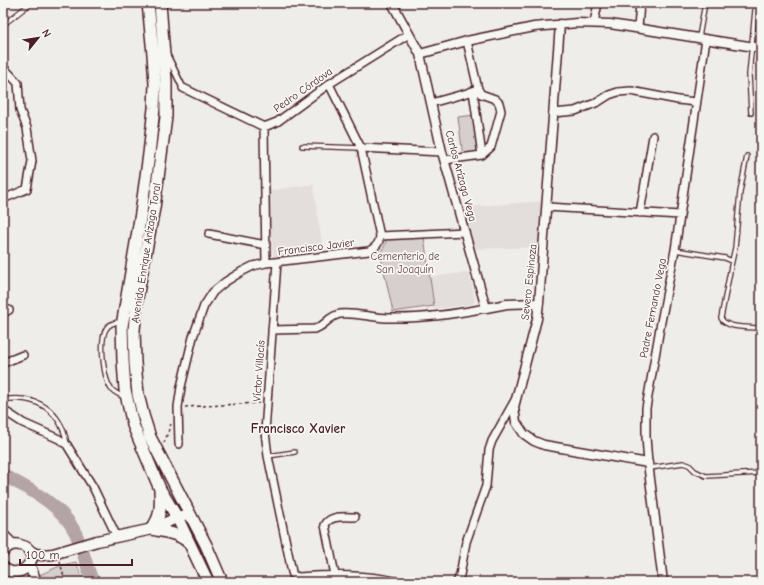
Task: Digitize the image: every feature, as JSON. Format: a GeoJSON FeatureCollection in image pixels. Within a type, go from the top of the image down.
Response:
{"type":"FeatureCollection","features":[{"type":"Feature","properties":{"kind":"main road","name":"Avenida Enrique Arízaga Toral"},"geometry":{"type":"LineString","coordinates":[[148,3],[155,84],[154,108],[141,213],[123,322],[123,362],[127,398],[133,425],[160,489],[178,519],[208,582]]}},
{"type":"Feature","properties":{"kind":"main road","name":"Avenida Enrique Arízaga Toral"},"geometry":{"type":"LineString","coordinates":[[160,3],[166,81],[166,117],[154,208],[137,298],[134,330],[138,394],[150,437],[206,545],[222,582]]}},
{"type":"Feature","properties":{"kind":"main road"},"geometry":{"type":"LineString","coordinates":[[151,529],[158,520],[161,505],[160,489]]}},
{"type":"Feature","properties":{"kind":"main road"},"geometry":{"type":"LineString","coordinates":[[6,570],[20,575],[25,573],[31,566],[56,555],[97,541],[151,529],[178,519],[189,513]]}},
{"type":"Feature","properties":{"kind":"main road"},"geometry":{"type":"LineString","coordinates":[[151,529],[175,534],[185,539],[191,545]]}},
{"type":"Feature","properties":{"kind":"main road"},"geometry":{"type":"LineString","coordinates":[[3,552],[6,548],[14,544],[23,546],[36,554],[56,555]]}},
{"type":"Feature","properties":{"kind":"main road"},"geometry":{"type":"LineString","coordinates":[[29,551],[32,558],[31,566],[36,582]]}},
{"type":"Feature","properties":{"kind":"main road"},"geometry":{"type":"LineString","coordinates":[[6,570],[21,582]]}},
{"type":"Feature","properties":{"kind":"street","name":"Carlos Arízaga Vega"},"geometry":{"type":"LineString","coordinates":[[392,3],[420,54],[430,102],[444,156],[486,308]]}},
{"type":"Feature","properties":{"kind":"street"},"geometry":{"type":"LineString","coordinates":[[594,23],[598,3]]}},
{"type":"Feature","properties":{"kind":"street"},"geometry":{"type":"LineString","coordinates":[[638,28],[640,3]]}},
{"type":"Feature","properties":{"kind":"street"},"geometry":{"type":"LineString","coordinates":[[420,54],[467,41],[534,27],[560,24],[594,23],[638,28],[761,48]]}},
{"type":"Feature","properties":{"kind":"street","name":"Severo Espinoza"},"geometry":{"type":"LineString","coordinates":[[560,24],[539,303],[537,319],[515,400],[514,407],[516,422],[524,434],[534,441],[544,445],[648,466]]}},
{"type":"Feature","properties":{"kind":"street","name":"Pedro Córdova"},"geometry":{"type":"LineString","coordinates":[[264,127],[278,122],[329,84],[409,34]]}},
{"type":"Feature","properties":{"kind":"street","name":"Padre Fernando Vega"},"geometry":{"type":"LineString","coordinates":[[663,582],[648,466],[646,408],[675,250],[696,102],[702,39]]}},
{"type":"Feature","properties":{"kind":"street"},"geometry":{"type":"LineString","coordinates":[[467,41],[475,90],[482,155]]}},
{"type":"Feature","properties":{"kind":"street"},"geometry":{"type":"LineString","coordinates":[[163,47],[183,88],[264,127],[266,263]]}},
{"type":"Feature","properties":{"kind":"street"},"geometry":{"type":"LineString","coordinates":[[3,68],[18,84],[20,110],[28,128],[32,161],[27,189],[3,199]]}},
{"type":"Feature","properties":{"kind":"street"},"geometry":{"type":"LineString","coordinates":[[329,84],[361,148],[380,236],[464,232]]}},
{"type":"Feature","properties":{"kind":"street"},"geometry":{"type":"LineString","coordinates":[[361,148],[444,156],[482,155],[491,147],[501,111],[499,103],[495,99],[475,90],[430,102]]}},
{"type":"Feature","properties":{"kind":"street"},"geometry":{"type":"LineString","coordinates":[[553,112],[575,112],[598,102],[609,95],[618,92],[631,91],[696,102]]}},
{"type":"Feature","properties":{"kind":"street"},"geometry":{"type":"LineString","coordinates":[[640,213],[653,136]]}},
{"type":"Feature","properties":{"kind":"street"},"geometry":{"type":"LineString","coordinates":[[547,206],[680,215]]}},
{"type":"Feature","properties":{"kind":"street"},"geometry":{"type":"LineString","coordinates":[[209,234],[266,245]]}},
{"type":"Feature","properties":{"kind":"street","name":"Francisco Javier"},"geometry":{"type":"LineString","coordinates":[[179,444],[178,407],[193,337],[204,306],[213,292],[225,282],[253,266],[266,263],[369,251],[375,248],[379,242],[380,236]]}},
{"type":"Feature","properties":{"kind":"street","name":"Víctor Villacís"},"geometry":{"type":"LineString","coordinates":[[277,262],[265,432],[268,456],[293,575],[298,577],[333,579]]}},
{"type":"Feature","properties":{"kind":"street"},"geometry":{"type":"LineString","coordinates":[[272,330],[314,329],[323,325],[330,318],[342,314],[389,318],[419,317],[471,311],[507,304],[539,303]]}},
{"type":"Feature","properties":{"kind":"street"},"geometry":{"type":"LineString","coordinates":[[3,363],[23,355]]}},
{"type":"Feature","properties":{"kind":"street"},"geometry":{"type":"LineString","coordinates":[[457,582],[460,575],[466,542],[486,486],[489,450],[492,441],[515,400]]}},
{"type":"Feature","properties":{"kind":"street"},"geometry":{"type":"LineString","coordinates":[[3,410],[23,423],[59,439],[67,445],[93,487],[117,537]]}},
{"type":"Feature","properties":{"kind":"street"},"geometry":{"type":"LineString","coordinates":[[354,516],[332,518],[327,520],[325,525],[333,579],[379,577],[400,582]]}},
{"type":"Feature","properties":{"kind":"street"},"geometry":{"type":"LineString","coordinates":[[3,533],[14,544]]}},
{"type":"Feature","properties":{"kind":"lane"},"geometry":{"type":"LineString","coordinates":[[3,25],[31,3]]}},
{"type":"Feature","properties":{"kind":"lane"},"geometry":{"type":"LineString","coordinates":[[702,39],[705,3]]}},
{"type":"Feature","properties":{"kind":"lane"},"geometry":{"type":"LineString","coordinates":[[751,113],[749,75],[755,10],[758,3]]}},
{"type":"Feature","properties":{"kind":"lane"},"geometry":{"type":"LineString","coordinates":[[302,146],[361,148]]}},
{"type":"Feature","properties":{"kind":"lane"},"geometry":{"type":"LineString","coordinates":[[747,156],[740,192],[735,248],[720,315],[726,324],[761,328]]}},
{"type":"Feature","properties":{"kind":"lane"},"geometry":{"type":"LineString","coordinates":[[675,250],[725,258],[732,261]]}},
{"type":"Feature","properties":{"kind":"lane"},"geometry":{"type":"LineString","coordinates":[[123,322],[114,323],[105,330],[103,338],[103,363],[112,389],[118,394],[127,398]]}},
{"type":"Feature","properties":{"kind":"lane"},"geometry":{"type":"LineString","coordinates":[[3,400],[16,398],[36,402],[45,407],[58,421],[66,435],[67,445]]}},
{"type":"Feature","properties":{"kind":"lane"},"geometry":{"type":"LineString","coordinates":[[268,456],[295,452]]}},
{"type":"Feature","properties":{"kind":"lane"},"geometry":{"type":"LineString","coordinates":[[648,466],[683,463],[689,465],[695,471],[706,476],[761,473]]}},
{"type":"Feature","properties":{"kind":"path"},"geometry":{"type":"LineString","coordinates":[[178,407],[268,402]]}},
{"type":"Feature","properties":{"kind":"path"},"geometry":{"type":"LineString","coordinates":[[159,456],[172,421]]}},
{"type":"Feature","properties":{"kind":"path"},"geometry":{"type":"LineString","coordinates":[[56,555],[65,582]]}},
{"type":"Feature","properties":{"kind":"shaded area"},"geometry":{"type":"Polygon","coordinates":[[[313,184],[323,250],[273,257],[267,191],[313,184]]]}},
{"type":"Feature","properties":{"kind":"shaded area"},"geometry":{"type":"Polygon","coordinates":[[[544,201],[540,247],[475,249],[465,207],[544,201]]]}},
{"type":"Feature","properties":{"kind":"shaded area"},"geometry":{"type":"Polygon","coordinates":[[[469,272],[475,300],[473,304],[434,309],[429,277],[469,272]]]}},
{"type":"Feature","properties":{"kind":"green space"},"geometry":{"type":"Polygon","coordinates":[[[475,115],[482,153],[463,157],[458,117],[475,115]]]}},
{"type":"Feature","properties":{"kind":"green space","name":"Cementerio de San Joaquín"},"geometry":{"type":"Polygon","coordinates":[[[424,237],[434,306],[393,312],[380,253],[385,245],[386,238],[424,237]]]}},
{"type":"Feature","properties":{"kind":"green space"},"geometry":{"type":"Polygon","coordinates":[[[76,562],[84,582],[41,582],[37,576],[62,565],[76,562]]]}},
{"type":"Feature","properties":{"kind":"waterway"},"geometry":{"type":"LineString","coordinates":[[3,475],[44,498],[62,513],[78,538],[93,582]]}},
{"type":"Feature","properties":{"kind":"district","name":"Francisco Xavier"},"geometry":{"type":"Point","coordinates":[298,428]}}]}
